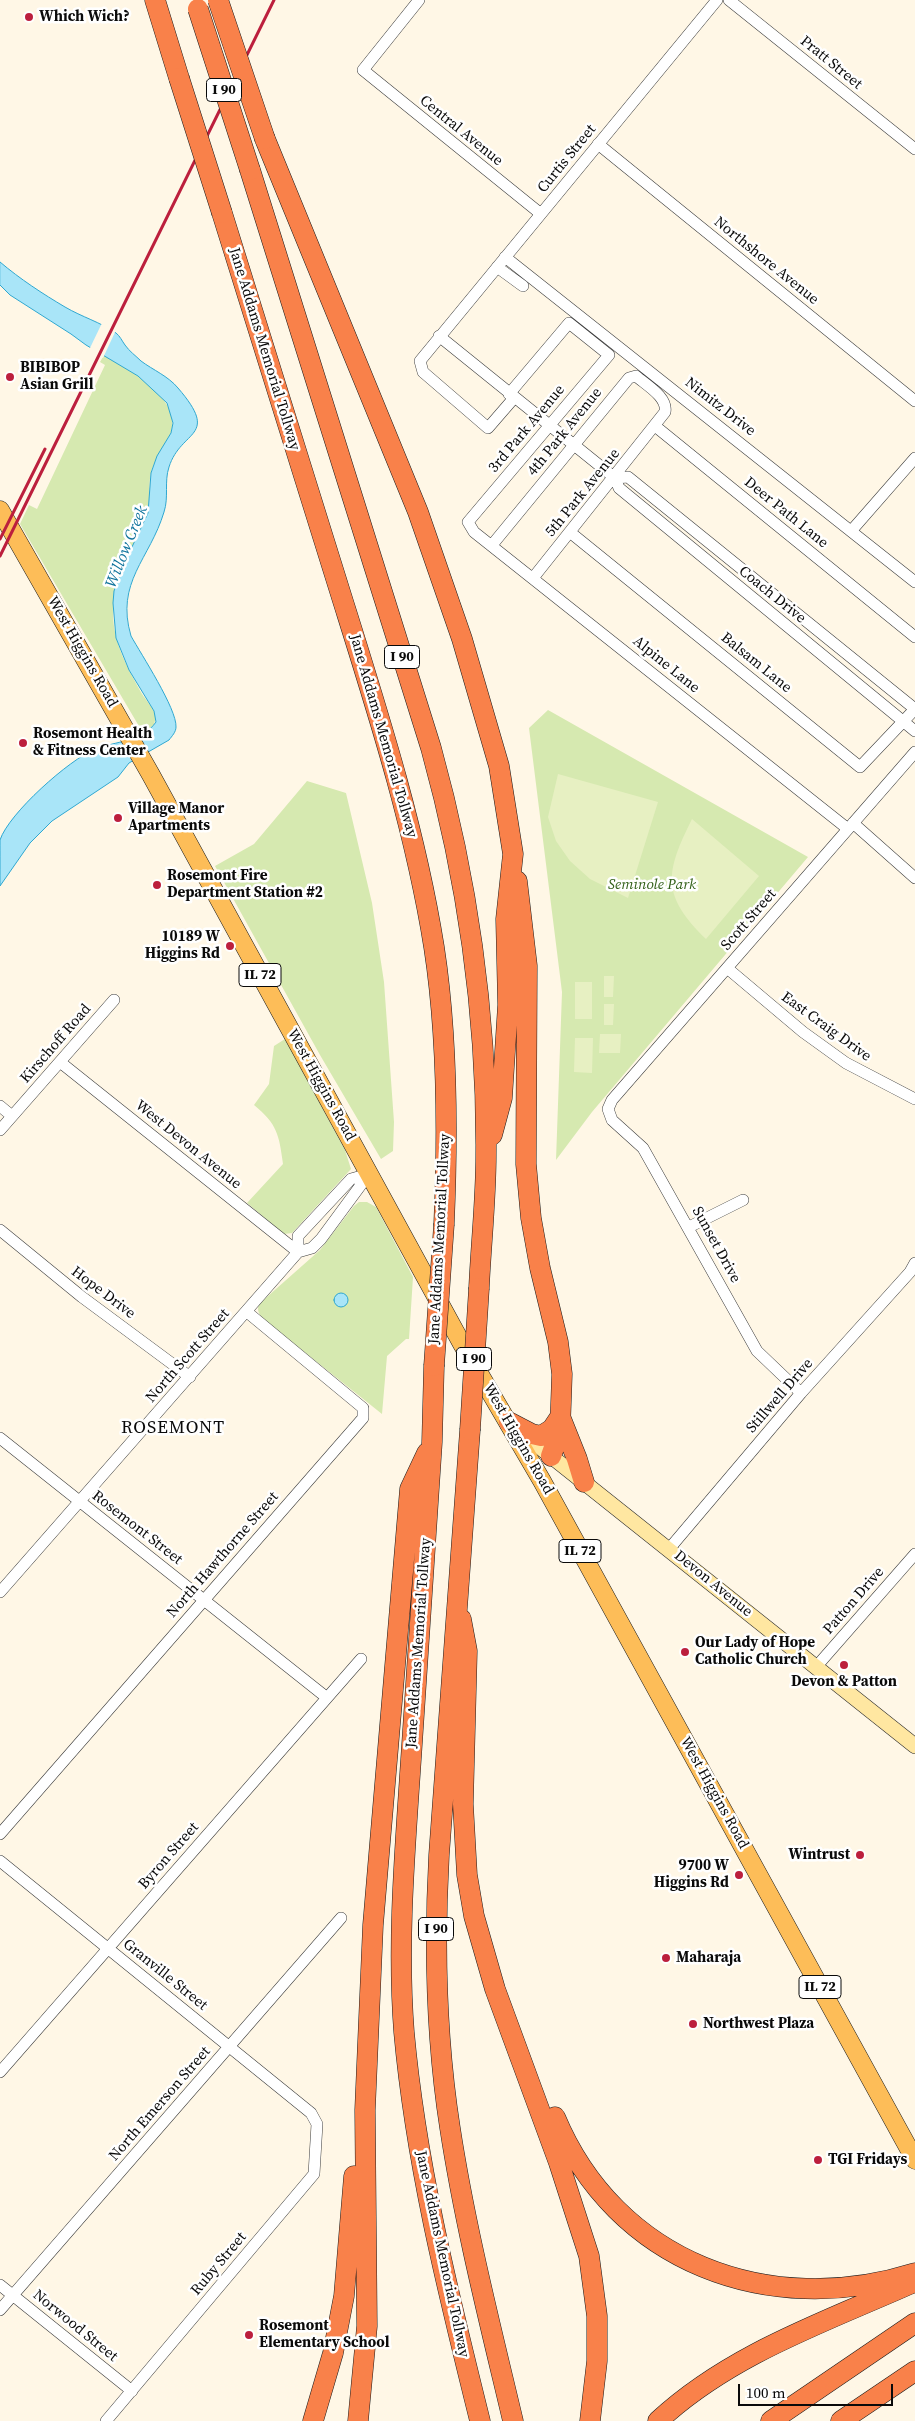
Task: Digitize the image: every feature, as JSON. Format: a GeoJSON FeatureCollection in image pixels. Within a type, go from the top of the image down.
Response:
{"type":"FeatureCollection","features":[{"type":"Feature","properties":{"kind":"highway","name":"Jane Addams Memorial Tollway"},"geometry":{"type":"LineString","coordinates":[[154,0],[394,766],[422,879],[434,951],[443,1044],[446,1135],[444,1224],[401,1925],[404,2030],[413,2113],[424,2184],[437,2246],[480,2421]]}},
{"type":"Feature","properties":{"kind":"highway","name":"Jane Addams Memorial Tollway"},"geometry":{"type":"LineString","coordinates":[[218,0],[265,139],[418,512],[451,606],[498,766],[513,854],[506,919],[508,1005],[502,1098],[486,1156]]}},
{"type":"Feature","properties":{"kind":"highway","name":"Jane Addams Memorial Tollway"},"geometry":{"type":"LineString","coordinates":[[197,4],[430,748],[446,805],[460,868],[475,962],[482,1031],[486,1156],[470,1430],[439,1855],[436,1913],[436,1981],[443,2070],[462,2199],[513,2421]]}},
{"type":"Feature","properties":{"kind":"highway"},"geometry":{"type":"LineString","coordinates":[[513,854],[523,916],[527,966],[526,1164],[533,1227],[558,1342],[562,1374],[560,1431],[551,1456]]}},
{"type":"Feature","properties":{"kind":"highway"},"geometry":{"type":"LineString","coordinates":[[510,1422],[532,1434],[541,1436],[552,1429],[560,1417]]}},
{"type":"Feature","properties":{"kind":"highway"},"geometry":{"type":"LineString","coordinates":[[560,1417],[584,1482]]}},
{"type":"Feature","properties":{"kind":"highway"},"geometry":{"type":"LineString","coordinates":[[358,2421],[367,2326],[365,2110],[373,1925],[410,1489],[432,1442]]}},
{"type":"Feature","properties":{"kind":"highway"},"geometry":{"type":"LineString","coordinates":[[457,1593],[467,1651],[463,1804],[467,1875],[474,1916],[495,1989],[559,2163],[584,2240],[597,2316],[597,2361],[590,2421]]}},
{"type":"Feature","properties":{"kind":"highway"},"geometry":{"type":"LineString","coordinates":[[495,1989],[517,2028],[564,2137],[580,2165],[598,2190],[649,2237],[704,2268],[733,2278],[767,2286],[803,2290],[834,2290],[874,2284],[915,2273]]}},
{"type":"Feature","properties":{"kind":"highway"},"geometry":{"type":"LineString","coordinates":[[313,2421],[333,2353],[344,2296],[356,2144],[365,2110]]}},
{"type":"Feature","properties":{"kind":"highway"},"geometry":{"type":"LineString","coordinates":[[658,2421],[699,2386],[774,2344],[915,2281]]}},
{"type":"Feature","properties":{"kind":"highway"},"geometry":{"type":"LineString","coordinates":[[771,2421],[915,2323]]}},
{"type":"Feature","properties":{"kind":"highway"},"geometry":{"type":"LineString","coordinates":[[841,2421],[915,2370]]}},
{"type":"Feature","properties":{"kind":"highway"},"geometry":{"type":"LineString","coordinates":[[862,2421],[890,2389]]}},
{"type":"Feature","properties":{"kind":"main road","name":"West Higgins Road"},"geometry":{"type":"LineString","coordinates":[[0,510],[126,729],[462,1344],[510,1422],[540,1476],[915,2160]]}},
{"type":"Feature","properties":{"kind":"main road","name":"Devon Avenue"},"geometry":{"type":"LineString","coordinates":[[510,1422],[915,1746]]}},
{"type":"Feature","properties":{"kind":"main road"},"geometry":{"type":"LineString","coordinates":[[540,1476],[551,1456]]}},
{"type":"Feature","properties":{"kind":"street","name":"Central Avenue"},"geometry":{"type":"LineString","coordinates":[[420,0],[363,70],[541,214]]}},
{"type":"Feature","properties":{"kind":"street","name":"Curtis Street"},"geometry":{"type":"LineString","coordinates":[[511,396],[488,428],[421,369],[420,361],[717,0]]}},
{"type":"Feature","properties":{"kind":"street","name":"Pratt Street"},"geometry":{"type":"LineString","coordinates":[[737,2],[915,149]]}},
{"type":"Feature","properties":{"kind":"street","name":"Northshore Avenue"},"geometry":{"type":"LineString","coordinates":[[598,144],[915,401]]}},
{"type":"Feature","properties":{"kind":"street","name":"Nimitz Drive"},"geometry":{"type":"LineString","coordinates":[[505,257],[852,530],[915,582]]}},
{"type":"Feature","properties":{"kind":"street"},"geometry":{"type":"LineString","coordinates":[[497,267],[523,286]]}},
{"type":"Feature","properties":{"kind":"street","name":"3rd Park Avenue"},"geometry":{"type":"LineString","coordinates":[[468,522],[609,355],[569,323],[511,396]]}},
{"type":"Feature","properties":{"kind":"street","name":"Coach Drive"},"geometry":{"type":"LineString","coordinates":[[439,336],[548,426],[615,478],[619,488],[915,731]]}},
{"type":"Feature","properties":{"kind":"street","name":"4th Park Avenue"},"geometry":{"type":"LineString","coordinates":[[492,545],[632,376],[636,376],[663,400],[666,407],[655,426]]}},
{"type":"Feature","properties":{"kind":"street","name":"5th Park Avenue"},"geometry":{"type":"LineString","coordinates":[[533,578],[655,426]]}},
{"type":"Feature","properties":{"kind":"street","name":"Deer Path Lane"},"geometry":{"type":"LineString","coordinates":[[655,426],[915,637]]}},
{"type":"Feature","properties":{"kind":"street"},"geometry":{"type":"LineString","coordinates":[[852,530],[915,458]]}},
{"type":"Feature","properties":{"kind":"street","name":"Coach Drive"},"geometry":{"type":"LineString","coordinates":[[615,478],[628,478],[915,709]]}},
{"type":"Feature","properties":{"kind":"street","name":"Alpine Lane"},"geometry":{"type":"LineString","coordinates":[[468,522],[474,532],[915,878]]}},
{"type":"Feature","properties":{"kind":"street","name":"Balsam Lane"},"geometry":{"type":"LineString","coordinates":[[571,533],[860,767],[915,709]]}},
{"type":"Feature","properties":{"kind":"street","name":"Scott Street"},"geometry":{"type":"LineString","coordinates":[[608,1109],[612,1100],[915,752]]}},
{"type":"Feature","properties":{"kind":"street","name":"East Craig Drive"},"geometry":{"type":"LineString","coordinates":[[726,968],[803,1032],[846,1063],[915,1099]]}},
{"type":"Feature","properties":{"kind":"street","name":"Kirschoff Road"},"geometry":{"type":"LineString","coordinates":[[0,1130],[114,1000]]}},
{"type":"Feature","properties":{"kind":"street","name":"West Devon Avenue"},"geometry":{"type":"LineString","coordinates":[[60,1062],[298,1252]]}},
{"type":"Feature","properties":{"kind":"street"},"geometry":{"type":"LineString","coordinates":[[0,1106],[12,1116]]}},
{"type":"Feature","properties":{"kind":"street","name":"Sunset Drive"},"geometry":{"type":"LineString","coordinates":[[608,1109],[612,1120],[644,1148],[757,1352],[801,1393]]}},
{"type":"Feature","properties":{"kind":"street","name":"North Scott Street"},"geometry":{"type":"LineString","coordinates":[[298,1252],[298,1236],[334,1196],[351,1180],[369,1174]]}},
{"type":"Feature","properties":{"kind":"street","name":"North Scott Street"},"geometry":{"type":"LineString","coordinates":[[0,1592],[81,1502],[298,1252],[312,1248],[369,1174]]}},
{"type":"Feature","properties":{"kind":"street"},"geometry":{"type":"LineString","coordinates":[[689,1227],[743,1200]]}},
{"type":"Feature","properties":{"kind":"street","name":"Hope Drive"},"geometry":{"type":"LineString","coordinates":[[0,1230],[82,1296],[190,1377]]}},
{"type":"Feature","properties":{"kind":"street","name":"Stillwell Drive"},"geometry":{"type":"LineString","coordinates":[[669,1549],[801,1393],[910,1272],[915,1264]]}},
{"type":"Feature","properties":{"kind":"street","name":"North Hawthorne Street"},"geometry":{"type":"LineString","coordinates":[[0,1834],[363,1418],[363,1408],[247,1312]]}},
{"type":"Feature","properties":{"kind":"street","name":"Rosemont Street"},"geometry":{"type":"LineString","coordinates":[[0,1438],[326,1697]]}},
{"type":"Feature","properties":{"kind":"street","name":"Patton Drive"},"geometry":{"type":"LineString","coordinates":[[816,1667],[915,1554]]}},
{"type":"Feature","properties":{"kind":"street","name":"Byron Street"},"geometry":{"type":"LineString","coordinates":[[0,2072],[361,1659]]}},
{"type":"Feature","properties":{"kind":"street","name":"Granville Street"},"geometry":{"type":"LineString","coordinates":[[0,1862],[311,2113]]}},
{"type":"Feature","properties":{"kind":"street","name":"North Emerson Street"},"geometry":{"type":"LineString","coordinates":[[0,2310],[341,1918]]}},
{"type":"Feature","properties":{"kind":"street","name":"Ruby Street"},"geometry":{"type":"LineString","coordinates":[[106,2421],[314,2174],[317,2124],[311,2113]]}},
{"type":"Feature","properties":{"kind":"street","name":"Norwood Street"},"geometry":{"type":"LineString","coordinates":[[0,2285],[132,2391]]}},
{"type":"Feature","properties":{"kind":"green space"},"geometry":{"type":"Polygon","coordinates":[[[104,355],[151,386],[169,408],[172,420],[169,437],[152,469],[148,514],[120,574],[114,599],[113,613],[118,645],[142,694],[156,716],[154,725],[143,733],[20,524],[29,505],[37,509],[105,365],[100,362],[104,355]]]}},
{"type":"Feature","properties":{"kind":"green space","name":"Seminole Park"},"geometry":{"type":"Polygon","coordinates":[[[548,710],[808,857],[592,1112],[556,1160],[562,992],[529,728],[548,710]]]}},
{"type":"Feature","properties":{"kind":"green space"},"geometry":{"type":"Polygon","coordinates":[[[558,774],[658,802],[628,898],[590,879],[570,861],[556,841],[548,817],[558,774]]]}},
{"type":"Feature","properties":{"kind":"green space"},"geometry":{"type":"Polygon","coordinates":[[[307,781],[346,793],[372,903],[384,982],[394,1122],[393,1151],[381,1159],[320,1055],[215,866],[254,844],[307,781]]]}},
{"type":"Feature","properties":{"kind":"green space"},"geometry":{"type":"Polygon","coordinates":[[[692,819],[759,876],[706,939],[681,909],[672,883],[676,854],[692,819]]]}},
{"type":"Feature","properties":{"kind":"green space"},"geometry":{"type":"Polygon","coordinates":[[[604,976],[614,976],[613,997],[604,997],[604,976]]]}},
{"type":"Feature","properties":{"kind":"green space"},"geometry":{"type":"Polygon","coordinates":[[[575,982],[592,982],[592,1019],[575,1019],[575,982]]]}},
{"type":"Feature","properties":{"kind":"green space"},"geometry":{"type":"Polygon","coordinates":[[[604,1004],[614,1004],[613,1025],[604,1025],[604,1004]]]}},
{"type":"Feature","properties":{"kind":"green space"},"geometry":{"type":"Polygon","coordinates":[[[600,1034],[621,1034],[620,1053],[599,1053],[600,1034]]]}},
{"type":"Feature","properties":{"kind":"green space"},"geometry":{"type":"Polygon","coordinates":[[[575,1038],[593,1038],[592,1073],[574,1072],[575,1038]]]}},
{"type":"Feature","properties":{"kind":"green space"},"geometry":{"type":"Polygon","coordinates":[[[285,1039],[345,1150],[351,1169],[292,1233],[284,1234],[247,1203],[283,1164],[276,1130],[268,1118],[254,1105],[269,1084],[274,1046],[285,1039]]]}},
{"type":"Feature","properties":{"kind":"green space"},"geometry":{"type":"Polygon","coordinates":[[[359,1202],[367,1202],[376,1207],[413,1277],[409,1339],[406,1339],[387,1356],[382,1414],[267,1322],[258,1311],[259,1304],[320,1250],[359,1202]]]}},
{"type":"Feature","properties":{"kind":"water"},"geometry":{"type":"Polygon","coordinates":[[[0,262],[71,311],[116,333],[128,349],[141,361],[178,388],[190,404],[196,416],[197,425],[194,432],[175,455],[169,467],[164,512],[158,529],[136,571],[127,600],[127,617],[131,636],[171,708],[176,727],[174,734],[169,740],[129,763],[118,777],[52,821],[30,843],[0,886],[0,840],[15,816],[27,802],[70,764],[84,755],[103,746],[144,734],[156,722],[154,711],[129,670],[116,638],[113,603],[114,591],[123,566],[148,513],[151,473],[157,456],[171,433],[173,423],[167,403],[138,376],[86,345],[10,295],[0,285],[0,262]]]}},
{"type":"Feature","properties":{"kind":"water"},"geometry":{"type":"Polygon","coordinates":[[[341,1293],[346,1295],[348,1300],[346,1305],[341,1307],[336,1305],[334,1300],[336,1295],[341,1293]]]}},
{"type":"Feature","properties":{"kind":"pier"},"geometry":{"type":"Polygon","coordinates":[[[102,323],[116,330],[103,358],[89,350],[102,323]]]}},
{"type":"Feature","properties":{"kind":"railway"},"geometry":{"type":"LineString","coordinates":[[0,556],[274,0]]}},
{"type":"Feature","properties":{"kind":"railway"},"geometry":{"type":"LineString","coordinates":[[0,539],[45,449]]}},
{"type":"Feature","properties":{"kind":"place","name":"Which Wich?"},"geometry":{"type":"Point","coordinates":[29,17]}},
{"type":"Feature","properties":{"kind":"place","name":"BIBIBOP Asian Grill"},"geometry":{"type":"Point","coordinates":[10,377]}},
{"type":"Feature","properties":{"kind":"place","name":"Rosemont Health & Fitness Center"},"geometry":{"type":"Point","coordinates":[23,743]}},
{"type":"Feature","properties":{"kind":"place","name":"Village Manor Apartments"},"geometry":{"type":"Point","coordinates":[118,818]}},
{"type":"Feature","properties":{"kind":"place","name":"Rosemont Fire Department Station #2"},"geometry":{"type":"Point","coordinates":[157,885]}},
{"type":"Feature","properties":{"kind":"place","name":"10189 W Higgins Rd"},"geometry":{"type":"Point","coordinates":[230,946]}},
{"type":"Feature","properties":{"kind":"place","name":"Our Lady of Hope Catholic Church"},"geometry":{"type":"Point","coordinates":[685,1652]}},
{"type":"Feature","properties":{"kind":"place","name":"Devon & Patton"},"geometry":{"type":"Point","coordinates":[844,1665]}},
{"type":"Feature","properties":{"kind":"place","name":"Wintrust"},"geometry":{"type":"Point","coordinates":[860,1855]}},
{"type":"Feature","properties":{"kind":"place","name":"9700 W Higgins Rd"},"geometry":{"type":"Point","coordinates":[739,1875]}},
{"type":"Feature","properties":{"kind":"place","name":"Maharaja"},"geometry":{"type":"Point","coordinates":[666,1958]}},
{"type":"Feature","properties":{"kind":"place","name":"Northwest Plaza"},"geometry":{"type":"Point","coordinates":[693,2024]}},
{"type":"Feature","properties":{"kind":"place","name":"TGI Fridays"},"geometry":{"type":"Point","coordinates":[818,2160]}},
{"type":"Feature","properties":{"kind":"place","name":"Rosemont Elementary School"},"geometry":{"type":"Point","coordinates":[249,2335]}},
{"type":"Feature","properties":{"kind":"district","name":"ROSEMONT"},"geometry":{"type":"Point","coordinates":[173,1428]}},
{"type":"Feature","properties":{"kind":"water label","name":"Willow Creek"},"geometry":{"type":"Point","coordinates":[127,547]}}]}
